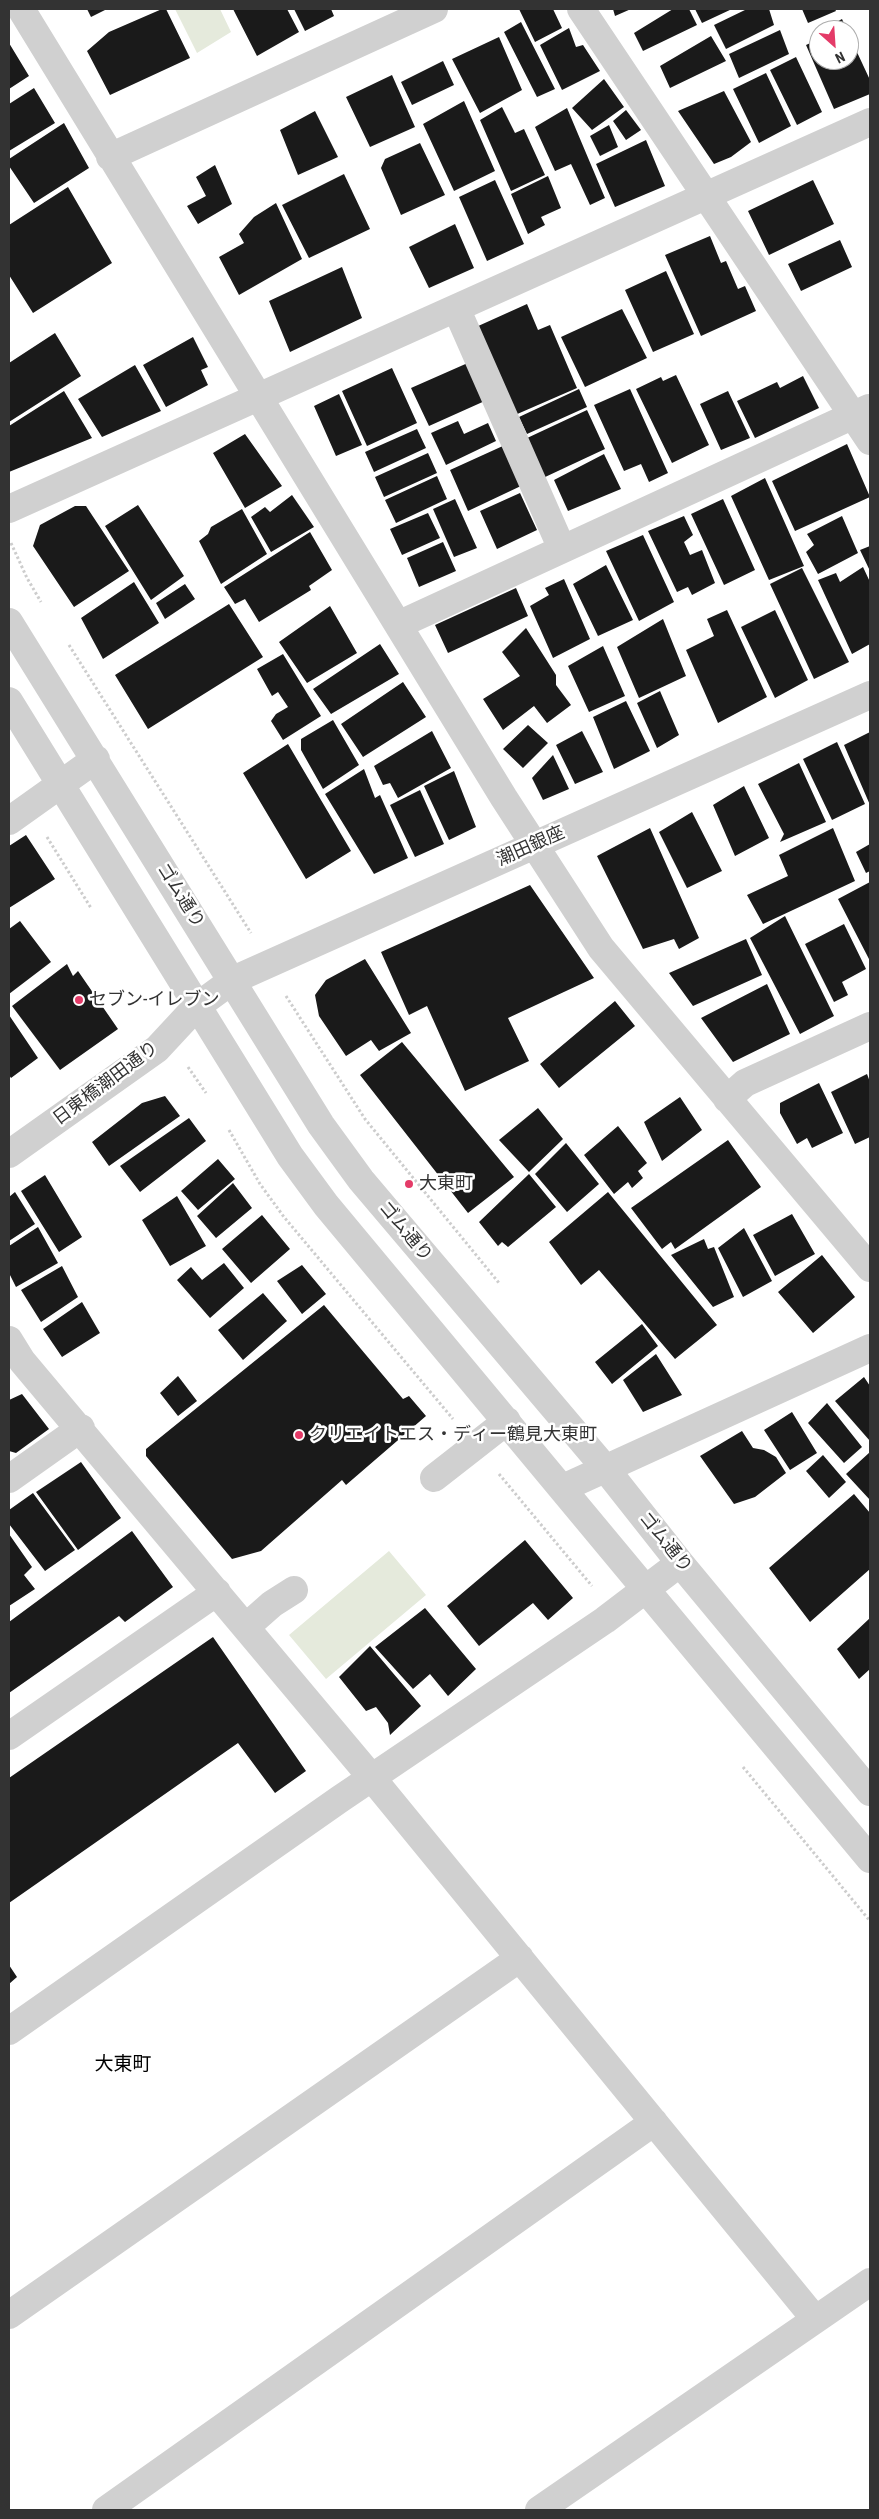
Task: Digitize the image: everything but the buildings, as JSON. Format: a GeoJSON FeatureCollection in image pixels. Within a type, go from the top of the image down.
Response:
{"type":"FeatureCollection","features":[{"type":"Feature","properties":{"kind":"street"},"geometry":{"type":"LineString","coordinates":[[21,9],[398,625],[534,845],[601,948],[870,1268]]}},
{"type":"Feature","properties":{"kind":"street"},"geometry":{"type":"LineString","coordinates":[[110,157],[434,9]]}},
{"type":"Feature","properties":{"kind":"street"},"geometry":{"type":"LineString","coordinates":[[581,9],[705,195],[862,411],[870,441]]}},
{"type":"Feature","properties":{"kind":"street"},"geometry":{"type":"LineString","coordinates":[[9,509],[870,122]]}},
{"type":"Feature","properties":{"kind":"street"},"geometry":{"type":"LineString","coordinates":[[456,308],[562,549]]}},
{"type":"Feature","properties":{"kind":"street"},"geometry":{"type":"LineString","coordinates":[[398,625],[862,411]]}},
{"type":"Feature","properties":{"kind":"street","name":"ゴム通り"},"geometry":{"type":"LineString","coordinates":[[9,622],[96,758],[321,1125],[361,1180],[605,1468],[680,1563],[870,1792]]}},
{"type":"Feature","properties":{"kind":"street","name":"潮田銀座"},"geometry":{"type":"LineString","coordinates":[[196,1007],[233,980],[870,695]]}},
{"type":"Feature","properties":{"kind":"street"},"geometry":{"type":"LineString","coordinates":[[9,701],[196,1007],[290,1156],[326,1205],[870,1859]]}},
{"type":"Feature","properties":{"kind":"street"},"geometry":{"type":"LineString","coordinates":[[9,821],[60,782],[96,758]]}},
{"type":"Feature","properties":{"kind":"street","name":"日東橋潮田通り"},"geometry":{"type":"LineString","coordinates":[[9,1154],[157,1049],[196,1007]]}},
{"type":"Feature","properties":{"kind":"street"},"geometry":{"type":"LineString","coordinates":[[727,1099],[745,1083],[870,1026]]}},
{"type":"Feature","properties":{"kind":"street"},"geometry":{"type":"LineString","coordinates":[[9,1340],[22,1361],[81,1428],[372,1778],[815,2319]]}},
{"type":"Feature","properties":{"kind":"street"},"geometry":{"type":"LineString","coordinates":[[563,1488],[870,1348]]}},
{"type":"Feature","properties":{"kind":"street"},"geometry":{"type":"LineString","coordinates":[[434,1478],[506,1421]]}},
{"type":"Feature","properties":{"kind":"street"},"geometry":{"type":"LineString","coordinates":[[9,1479],[81,1428]]}},
{"type":"Feature","properties":{"kind":"street"},"geometry":{"type":"LineString","coordinates":[[9,2031],[372,1778],[598,1625],[644,1588],[680,1563]]}},
{"type":"Feature","properties":{"kind":"street"},"geometry":{"type":"LineString","coordinates":[[246,1627],[272,1604],[294,1590]]}},
{"type":"Feature","properties":{"kind":"street"},"geometry":{"type":"LineString","coordinates":[[9,1736],[217,1592]]}},
{"type":"Feature","properties":{"kind":"street"},"geometry":{"type":"LineString","coordinates":[[9,2316],[520,1958]]}},
{"type":"Feature","properties":{"kind":"street"},"geometry":{"type":"LineString","coordinates":[[106,2510],[654,2122]]}},
{"type":"Feature","properties":{"kind":"street"},"geometry":{"type":"LineString","coordinates":[[539,2510],[870,2282]]}},
{"type":"Feature","properties":{"kind":"path"},"geometry":{"type":"LineString","coordinates":[[11,544],[26,578],[43,604]]}},
{"type":"Feature","properties":{"kind":"path"},"geometry":{"type":"LineString","coordinates":[[64,638],[250,932]]}},
{"type":"Feature","properties":{"kind":"path"},"geometry":{"type":"LineString","coordinates":[[285,994],[365,1119],[504,1289]]}},
{"type":"Feature","properties":{"kind":"path"},"geometry":{"type":"LineString","coordinates":[[739,1762],[870,1921]]}},
{"type":"Feature","properties":{"kind":"shaded area"},"geometry":{"type":"Polygon","coordinates":[[[175,9],[220,9],[231,32],[197,53],[175,9]]]}},
{"type":"Feature","properties":{"kind":"shaded area"},"geometry":{"type":"Polygon","coordinates":[[[389,1551],[426,1595],[326,1679],[289,1635],[389,1551]]]}},
{"type":"Feature","properties":{"kind":"place","name":"セブン-イレブン"},"geometry":{"type":"Point","coordinates":[79,1000]}},
{"type":"Feature","properties":{"kind":"place","name":"大東町"},"geometry":{"type":"Point","coordinates":[409,1184]}},
{"type":"Feature","properties":{"kind":"place","name":"クリエイトエス・ディー鶴見大東町"},"geometry":{"type":"Point","coordinates":[299,1435]}},
{"type":"Feature","properties":{"kind":"district","name":"大東町"},"geometry":{"type":"Point","coordinates":[123,2065]}}]}
